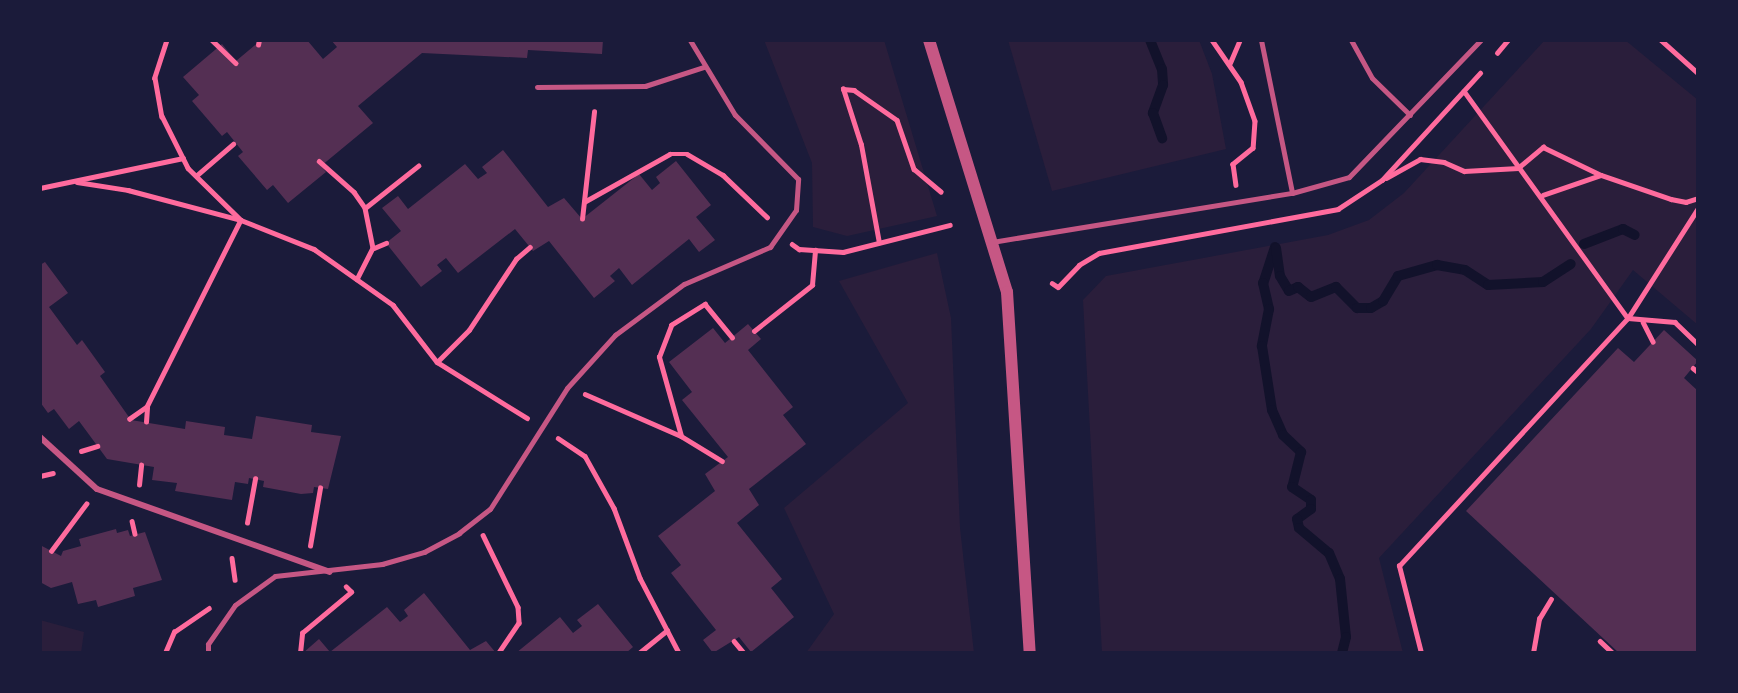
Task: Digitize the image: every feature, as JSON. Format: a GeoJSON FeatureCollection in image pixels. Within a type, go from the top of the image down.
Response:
{"type":"FeatureCollection","features":[{"type":"Feature","properties":{"kind":"street"},"geometry":{"type":"LineString","coordinates":[[929,40],[1007,292],[1030,653]]}},
{"type":"Feature","properties":{"kind":"street"},"geometry":{"type":"LineString","coordinates":[[40,437],[97,489],[330,572]]}},
{"type":"Feature","properties":{"kind":"lane"},"geometry":{"type":"LineString","coordinates":[[208,653],[208,644],[235,605],[275,576],[330,572],[382,564],[424,552],[475,520],[490,509],[568,388],[615,335],[684,284],[770,247],[796,211],[798,179],[735,115],[690,40]]}},
{"type":"Feature","properties":{"kind":"lane"},"geometry":{"type":"LineString","coordinates":[[1261,40],[1292,193]]}},
{"type":"Feature","properties":{"kind":"lane"},"geometry":{"type":"LineString","coordinates":[[1350,40],[1372,78],[1410,115]]}},
{"type":"Feature","properties":{"kind":"lane"},"geometry":{"type":"LineString","coordinates":[[991,242],[1292,193],[1349,177],[1481,40]]}},
{"type":"Feature","properties":{"kind":"lane"},"geometry":{"type":"LineString","coordinates":[[537,88],[645,86],[704,67]]}},
{"type":"Feature","properties":{"kind":"path"},"geometry":{"type":"LineString","coordinates":[[167,40],[155,78],[162,116],[183,158],[196,176],[241,220]]}},
{"type":"Feature","properties":{"kind":"path"},"geometry":{"type":"LineString","coordinates":[[212,40],[236,63]]}},
{"type":"Feature","properties":{"kind":"path"},"geometry":{"type":"LineString","coordinates":[[1212,40],[1230,63],[1255,121],[1252,148],[1233,164],[1239,201]]}},
{"type":"Feature","properties":{"kind":"path"},"geometry":{"type":"LineString","coordinates":[[1230,63],[1240,40]]}},
{"type":"Feature","properties":{"kind":"path"},"geometry":{"type":"LineString","coordinates":[[1661,40],[1698,73]]}},
{"type":"Feature","properties":{"kind":"path"},"geometry":{"type":"LineString","coordinates":[[878,243],[861,145],[843,89],[854,90],[897,120],[914,169],[942,192]]}},
{"type":"Feature","properties":{"kind":"path"},"geometry":{"type":"LineString","coordinates":[[1464,91],[1518,169],[1543,195],[1628,318],[1643,323],[1675,323],[1698,344]]}},
{"type":"Feature","properties":{"kind":"path"},"geometry":{"type":"LineString","coordinates":[[582,219],[594,112]]}},
{"type":"Feature","properties":{"kind":"path"},"geometry":{"type":"LineString","coordinates":[[196,176],[233,144]]}},
{"type":"Feature","properties":{"kind":"path"},"geometry":{"type":"LineString","coordinates":[[1382,180],[1420,159],[1444,162],[1464,171],[1518,169],[1543,147],[1601,175],[1671,199],[1686,202],[1698,198]]}},
{"type":"Feature","properties":{"kind":"path"},"geometry":{"type":"LineString","coordinates":[[584,202],[670,154],[687,154],[723,174],[760,207],[779,235],[799,249],[843,252],[950,225]]}},
{"type":"Feature","properties":{"kind":"path"},"geometry":{"type":"LineString","coordinates":[[40,188],[183,158]]}},
{"type":"Feature","properties":{"kind":"path"},"geometry":{"type":"LineString","coordinates":[[319,161],[354,192],[365,208],[373,248],[357,279]]}},
{"type":"Feature","properties":{"kind":"path"},"geometry":{"type":"LineString","coordinates":[[365,208],[418,166]]}},
{"type":"Feature","properties":{"kind":"path"},"geometry":{"type":"LineString","coordinates":[[1543,195],[1601,175]]}},
{"type":"Feature","properties":{"kind":"path"},"geometry":{"type":"LineString","coordinates":[[77,182],[241,220],[314,249],[393,305],[438,362],[585,456],[614,508],[640,578],[678,653]]}},
{"type":"Feature","properties":{"kind":"path"},"geometry":{"type":"LineString","coordinates":[[1421,653],[1399,566],[1628,318],[1698,208]]}},
{"type":"Feature","properties":{"kind":"path"},"geometry":{"type":"LineString","coordinates":[[146,422],[147,407],[241,220]]}},
{"type":"Feature","properties":{"kind":"path"},"geometry":{"type":"LineString","coordinates":[[373,248],[386,243]]}},
{"type":"Feature","properties":{"kind":"path"},"geometry":{"type":"LineString","coordinates":[[438,362],[469,330],[516,259],[530,247]]}},
{"type":"Feature","properties":{"kind":"path"},"geometry":{"type":"LineString","coordinates":[[754,331],[812,285],[815,250]]}},
{"type":"Feature","properties":{"kind":"path"},"geometry":{"type":"LineString","coordinates":[[681,436],[659,357],[671,325],[705,304],[732,337]]}},
{"type":"Feature","properties":{"kind":"path"},"geometry":{"type":"LineString","coordinates":[[1643,323],[1653,342]]}},
{"type":"Feature","properties":{"kind":"path"},"geometry":{"type":"LineString","coordinates":[[568,388],[681,436],[722,461]]}},
{"type":"Feature","properties":{"kind":"path"},"geometry":{"type":"LineString","coordinates":[[130,419],[147,407]]}},
{"type":"Feature","properties":{"kind":"path"},"geometry":{"type":"LineString","coordinates":[[244,542],[255,479]]}},
{"type":"Feature","properties":{"kind":"path"},"geometry":{"type":"LineString","coordinates":[[307,564],[320,488]]}},
{"type":"Feature","properties":{"kind":"path"},"geometry":{"type":"LineString","coordinates":[[51,551],[97,489]]}},
{"type":"Feature","properties":{"kind":"path"},"geometry":{"type":"LineString","coordinates":[[475,520],[518,607],[519,623],[499,653]]}},
{"type":"Feature","properties":{"kind":"path"},"geometry":{"type":"LineString","coordinates":[[224,535],[236,586]]}},
{"type":"Feature","properties":{"kind":"path"},"geometry":{"type":"LineString","coordinates":[[300,653],[302,633],[351,592],[330,572]]}},
{"type":"Feature","properties":{"kind":"path"},"geometry":{"type":"LineString","coordinates":[[1533,653],[1539,619],[1551,598]]}},
{"type":"Feature","properties":{"kind":"path"},"geometry":{"type":"LineString","coordinates":[[165,653],[174,632],[212,606]]}},
{"type":"Feature","properties":{"kind":"path"},"geometry":{"type":"LineString","coordinates":[[639,653],[667,630]]}},
{"type":"Feature","properties":{"kind":"path"},"geometry":{"type":"LineString","coordinates":[[734,641],[744,653]]}},
{"type":"Feature","properties":{"kind":"path"},"geometry":{"type":"LineString","coordinates":[[1600,641],[1613,653]]}},
{"type":"Feature","properties":{"kind":"shaded area"},"geometry":{"type":"Polygon","coordinates":[[[764,40],[884,40],[937,216],[847,236],[813,227],[812,163],[764,40]]]}},
{"type":"Feature","properties":{"kind":"shaded area"},"geometry":{"type":"Polygon","coordinates":[[[1008,40],[1199,40],[1212,74],[1226,149],[1052,191],[1008,40]]]}},
{"type":"Feature","properties":{"kind":"shaded area"},"geometry":{"type":"Polygon","coordinates":[[[1545,40],[1625,40],[1698,100],[1698,325],[1633,270],[1591,329],[1379,558],[1403,653],[1102,653],[1083,300],[1106,276],[1328,235],[1369,220],[1404,193],[1545,40]]]}},
{"type":"Feature","properties":{"kind":"shaded area"},"geometry":{"type":"Polygon","coordinates":[[[937,253],[951,318],[960,528],[974,653],[806,653],[834,614],[784,508],[908,403],[839,281],[937,253]]]}},
{"type":"Feature","properties":{"kind":"shaded area"},"geometry":{"type":"Polygon","coordinates":[[[40,620],[84,632],[81,653],[40,653],[40,620]]]}},
{"type":"Feature","properties":{"kind":"building"},"geometry":{"type":"Polygon","coordinates":[[[261,40],[307,40],[323,59],[337,47],[331,40],[603,40],[602,54],[528,50],[527,58],[422,53],[358,106],[373,123],[321,166],[326,172],[288,203],[273,185],[267,190],[238,156],[243,152],[227,132],[222,136],[192,101],[199,95],[183,77],[222,44],[236,61],[261,40]]]}},
{"type":"Feature","properties":{"kind":"building"},"geometry":{"type":"Polygon","coordinates":[[[503,150],[548,207],[564,198],[582,219],[639,174],[652,190],[660,183],[656,177],[676,161],[711,205],[696,217],[715,240],[699,252],[689,239],[632,285],[619,268],[610,276],[615,281],[594,298],[549,241],[533,251],[515,229],[458,273],[446,258],[437,265],[442,271],[421,287],[386,243],[401,231],[382,208],[398,196],[408,209],[465,164],[478,179],[487,173],[482,167],[503,150]]]}},
{"type":"Feature","properties":{"kind":"building"},"geometry":{"type":"Polygon","coordinates":[[[45,262],[68,293],[49,307],[77,345],[82,340],[105,372],[100,376],[131,420],[185,429],[186,421],[225,427],[224,435],[252,439],[256,416],[312,425],[311,432],[341,436],[328,489],[314,487],[313,493],[301,494],[263,487],[264,481],[249,478],[248,484],[235,482],[232,500],[175,491],[177,483],[152,480],[154,467],[107,459],[79,421],[69,429],[54,409],[48,413],[40,402],[40,265],[45,262]]]}},
{"type":"Feature","properties":{"kind":"building"},"geometry":{"type":"Polygon","coordinates":[[[748,324],[761,339],[748,350],[793,407],[783,415],[806,444],[749,489],[759,505],[737,523],[782,579],[771,588],[794,617],[751,652],[739,637],[713,653],[703,640],[716,630],[671,573],[681,565],[658,536],[715,491],[705,474],[728,457],[682,400],[692,392],[669,362],[713,328],[725,343],[748,324]]]}},
{"type":"Feature","properties":{"kind":"building"},"geometry":{"type":"Polygon","coordinates":[[[1664,330],[1698,361],[1684,378],[1698,391],[1698,653],[1619,653],[1466,511],[1618,348],[1634,362],[1664,330]]]}},
{"type":"Feature","properties":{"kind":"building"},"geometry":{"type":"Polygon","coordinates":[[[116,529],[117,533],[128,530],[130,536],[145,532],[162,580],[133,588],[135,596],[98,607],[96,600],[78,604],[72,582],[51,588],[40,582],[40,545],[61,556],[63,551],[81,546],[79,539],[116,529]]]}},
{"type":"Feature","properties":{"kind":"building"},"geometry":{"type":"Polygon","coordinates":[[[424,593],[470,650],[486,641],[496,653],[303,653],[319,639],[330,652],[387,607],[400,622],[408,616],[404,610],[424,593]]]}},
{"type":"Feature","properties":{"kind":"building"},"geometry":{"type":"Polygon","coordinates":[[[598,604],[633,647],[626,653],[516,653],[560,617],[573,633],[582,626],[577,620],[598,604]]]}},
{"type":"Feature","properties":{"kind":"waterway"},"geometry":{"type":"LineString","coordinates":[[1150,40],[1162,69],[1163,85],[1153,113],[1162,138]]}},
{"type":"Feature","properties":{"kind":"waterway"},"geometry":{"type":"LineString","coordinates":[[1584,244],[1623,229],[1635,235]]}},
{"type":"Feature","properties":{"kind":"waterway"},"geometry":{"type":"LineString","coordinates":[[1275,247],[1263,283],[1269,309],[1262,346],[1272,410],[1283,435],[1301,452],[1292,487],[1311,500],[1311,509],[1297,519],[1299,528],[1329,553],[1340,579],[1346,637],[1342,653]]}},
{"type":"Feature","properties":{"kind":"waterway"},"geometry":{"type":"LineString","coordinates":[[1276,248],[1280,276],[1289,291],[1298,287],[1311,297],[1336,287],[1357,308],[1371,308],[1383,301],[1398,276],[1437,265],[1465,270],[1488,285],[1543,282],[1571,264]]}}]}
